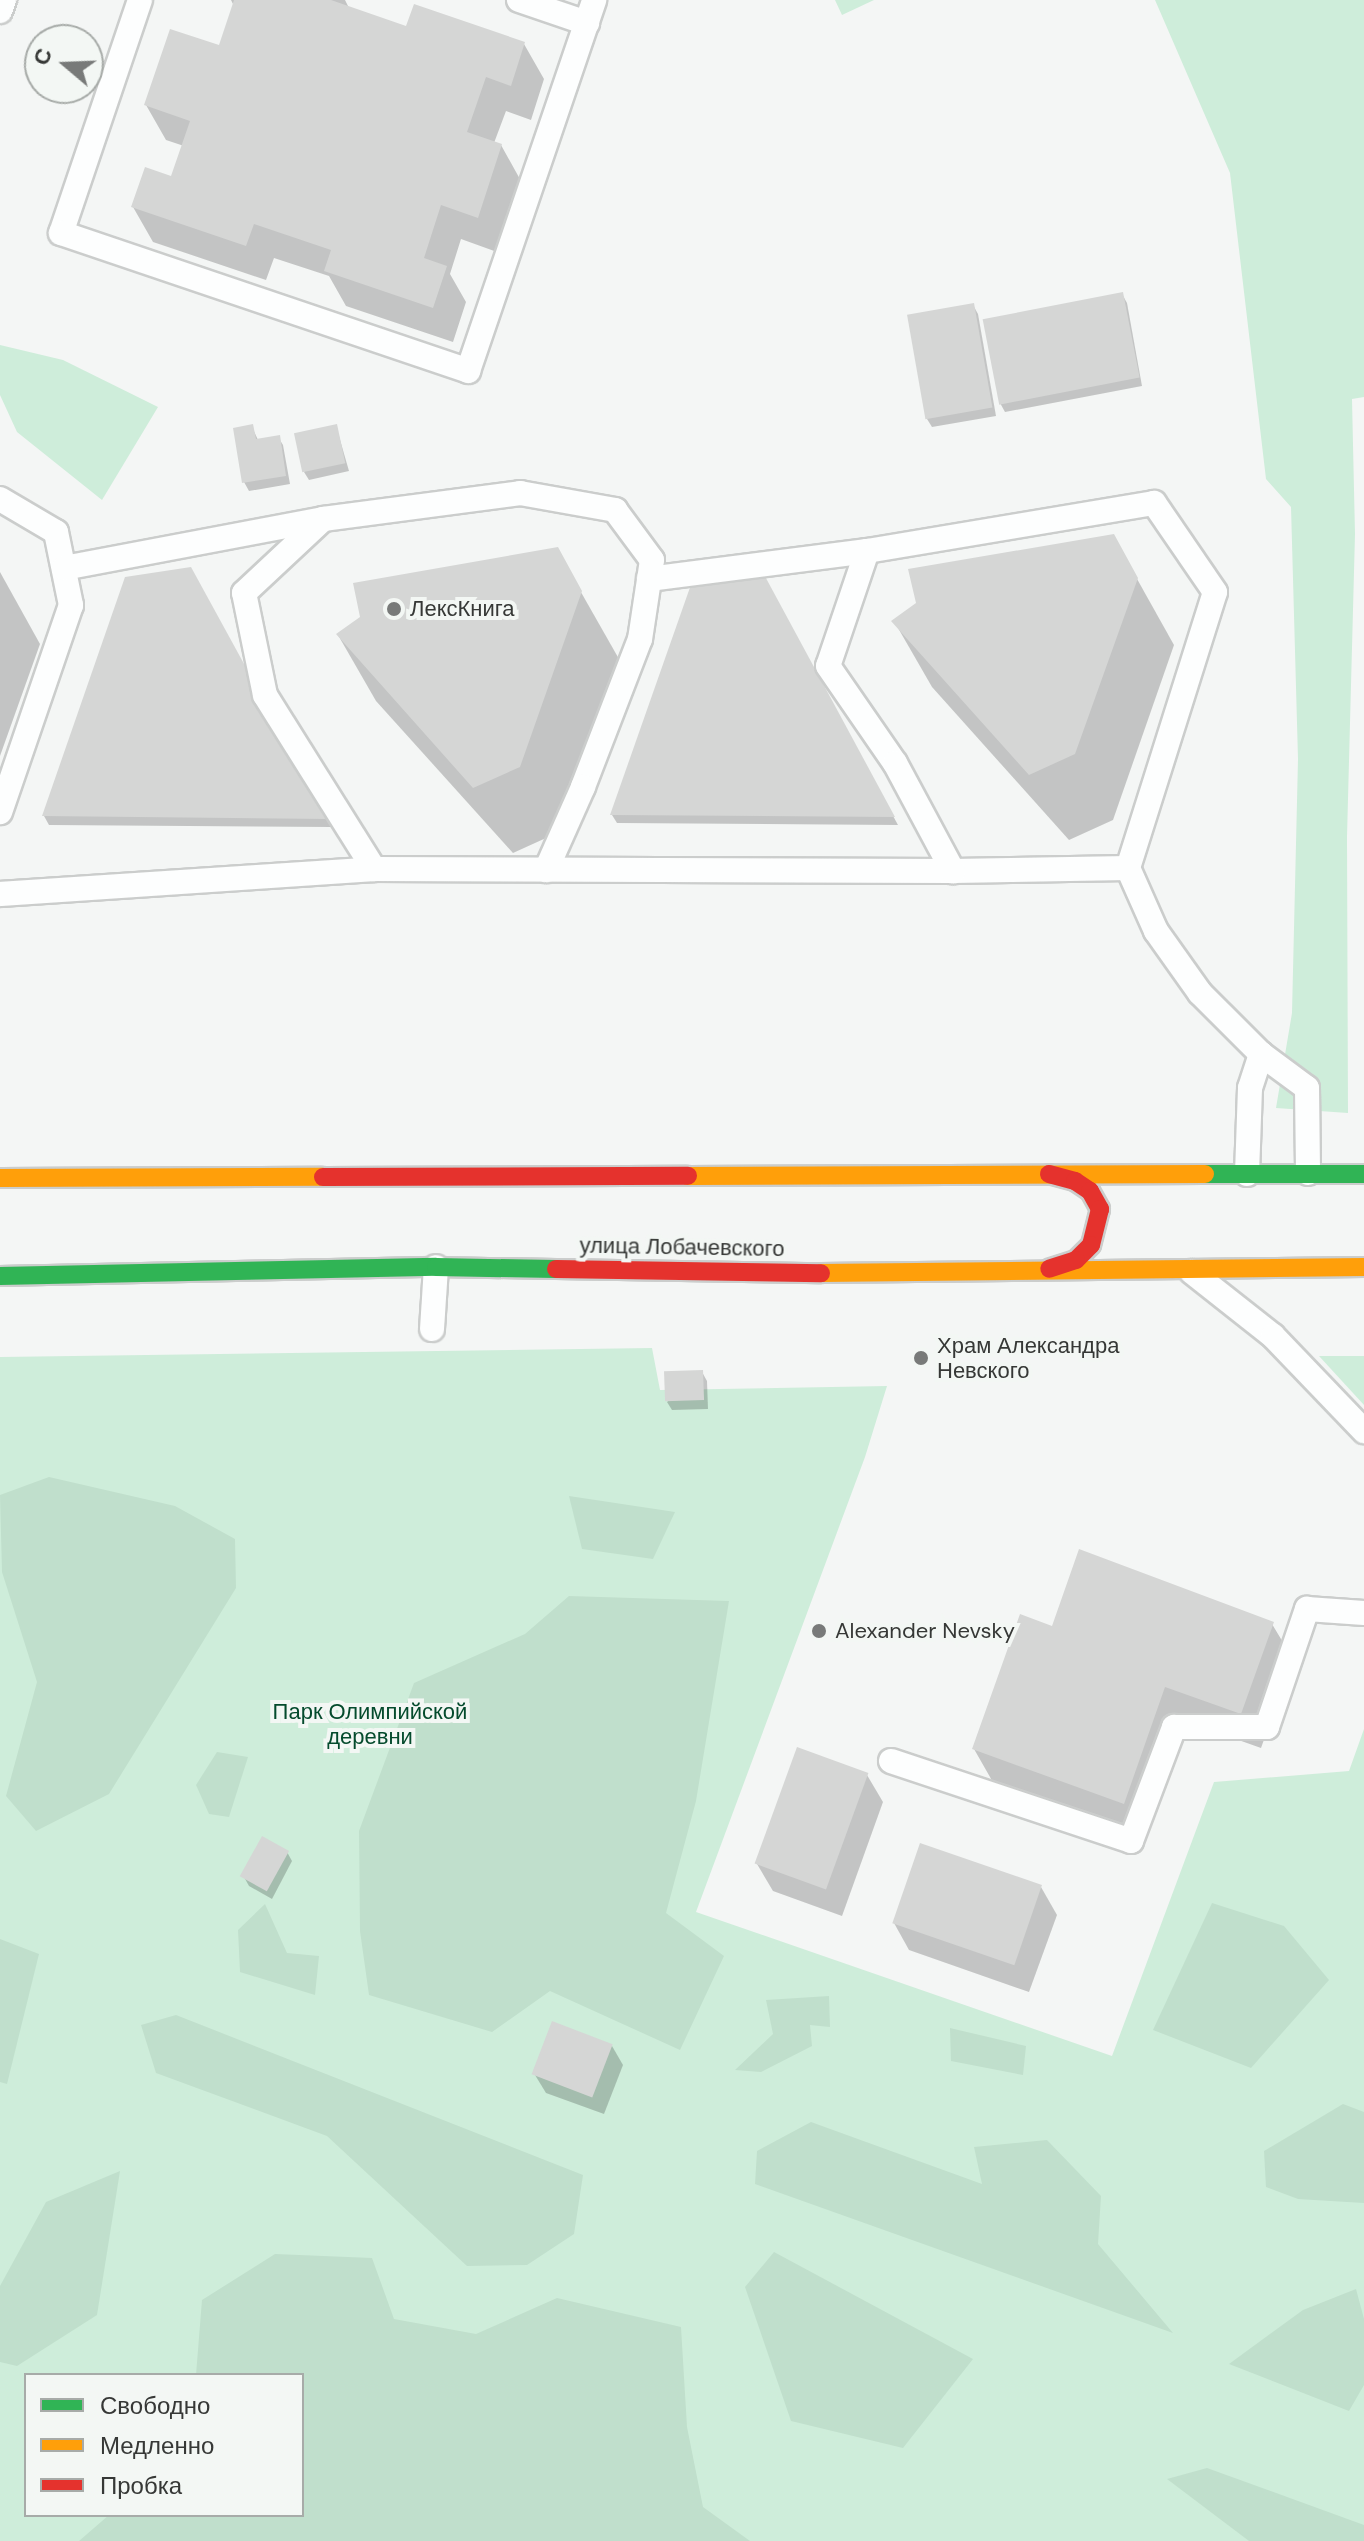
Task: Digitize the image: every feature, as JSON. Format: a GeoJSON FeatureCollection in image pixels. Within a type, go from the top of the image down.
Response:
{"type":"FeatureCollection","features":[{"type":"Feature","properties":{"kind":"main road"},"geometry":{"type":"LineString","coordinates":[[1046,1174],[1075,1181],[1090,1191],[1100,1209],[1098,1229],[1091,1245],[1076,1260],[1049,1269]]}},
{"type":"Feature","properties":{"kind":"main road"},"geometry":{"type":"LineString","coordinates":[[0,1178],[1364,1174]]}},
{"type":"Feature","properties":{"kind":"main road","name":"улица Лобачевского"},"geometry":{"type":"LineString","coordinates":[[0,1276],[436,1267],[923,1274],[1049,1269],[1364,1267]]}},
{"type":"Feature","properties":{"kind":"lane"},"geometry":{"type":"LineString","coordinates":[[0,11],[4,0]]}},
{"type":"Feature","properties":{"kind":"lane"},"geometry":{"type":"LineString","coordinates":[[140,0],[61,233],[468,371],[590,12],[519,0]]}},
{"type":"Feature","properties":{"kind":"lane"},"geometry":{"type":"LineString","coordinates":[[64,568],[323,519],[520,493],[615,510],[652,560],[640,639],[583,787],[546,870]]}},
{"type":"Feature","properties":{"kind":"lane"},"geometry":{"type":"LineString","coordinates":[[0,499],[56,532],[71,605],[0,812]]}},
{"type":"Feature","properties":{"kind":"lane"},"geometry":{"type":"LineString","coordinates":[[649,579],[867,551],[1154,503],[1215,592],[1128,868],[1156,931],[1200,993],[1261,1054],[1307,1088],[1308,1173]]}},
{"type":"Feature","properties":{"kind":"lane"},"geometry":{"type":"LineString","coordinates":[[323,519],[244,593],[265,695],[374,869]]}},
{"type":"Feature","properties":{"kind":"lane"},"geometry":{"type":"LineString","coordinates":[[867,551],[828,666],[895,763],[953,871]]}},
{"type":"Feature","properties":{"kind":"lane"},"geometry":{"type":"LineString","coordinates":[[0,894],[374,869],[953,871],[1128,868]]}},
{"type":"Feature","properties":{"kind":"lane"},"geometry":{"type":"LineString","coordinates":[[1247,1174],[1250,1088],[1261,1054]]}},
{"type":"Feature","properties":{"kind":"lane"},"geometry":{"type":"LineString","coordinates":[[432,1329],[436,1267]]}},
{"type":"Feature","properties":{"kind":"lane"},"geometry":{"type":"LineString","coordinates":[[1187,1268],[1273,1336],[1364,1431]]}},
{"type":"Feature","properties":{"kind":"lane"},"geometry":{"type":"LineString","coordinates":[[891,1761],[1131,1841],[1174,1727],[1267,1727],[1307,1609],[1364,1613]]}},
{"type":"Feature","properties":{"kind":"green space"},"geometry":{"type":"Polygon","coordinates":[[[835,0],[874,0],[842,15],[835,0]]]}},
{"type":"Feature","properties":{"kind":"green space"},"geometry":{"type":"Polygon","coordinates":[[[1155,0],[1364,0],[1364,397],[1352,399],[1355,534],[1347,837],[1348,1113],[1276,1108],[1292,1013],[1298,759],[1291,507],[1266,479],[1230,173],[1155,0]]]}},
{"type":"Feature","properties":{"kind":"green space"},"geometry":{"type":"Polygon","coordinates":[[[0,345],[63,360],[158,407],[102,500],[17,432],[0,395],[0,345]]]}},
{"type":"Feature","properties":{"kind":"green space","name":"Парк Олимпийской деревни"},"geometry":{"type":"Polygon","coordinates":[[[652,1348],[660,1390],[887,1386],[865,1457],[696,1912],[1112,2056],[1214,1782],[1349,1771],[1364,1729],[1364,2541],[0,2541],[0,1357],[652,1348]]]}},
{"type":"Feature","properties":{"kind":"green space"},"geometry":{"type":"Polygon","coordinates":[[[1319,1356],[1364,1356],[1364,1405],[1319,1356]]]}},
{"type":"Feature","properties":{"kind":"green space"},"geometry":{"type":"Polygon","coordinates":[[[49,1477],[175,1506],[235,1539],[236,1588],[109,1794],[36,1831],[6,1796],[37,1682],[2,1572],[0,1495],[49,1477]]]}},
{"type":"Feature","properties":{"kind":"green space"},"geometry":{"type":"Polygon","coordinates":[[[569,1496],[675,1512],[653,1559],[582,1549],[569,1496]]]}},
{"type":"Feature","properties":{"kind":"green space"},"geometry":{"type":"Polygon","coordinates":[[[569,1596],[729,1601],[696,1801],[666,1913],[724,1956],[680,2050],[550,1991],[492,2032],[369,1995],[360,1931],[359,1831],[414,1683],[525,1634],[569,1596]]]}},
{"type":"Feature","properties":{"kind":"green space"},"geometry":{"type":"Polygon","coordinates":[[[217,1752],[248,1757],[229,1817],[209,1814],[196,1785],[217,1752]]]}},
{"type":"Feature","properties":{"kind":"green space"},"geometry":{"type":"Polygon","coordinates":[[[1212,1903],[1284,1926],[1329,1980],[1251,2068],[1153,2030],[1212,1903]]]}},
{"type":"Feature","properties":{"kind":"green space"},"geometry":{"type":"Polygon","coordinates":[[[265,1904],[287,1953],[319,1956],[315,1995],[240,1972],[238,1930],[265,1904]]]}},
{"type":"Feature","properties":{"kind":"green space"},"geometry":{"type":"Polygon","coordinates":[[[0,1939],[39,1954],[7,2084],[0,2082],[0,1939]]]}},
{"type":"Feature","properties":{"kind":"green space"},"geometry":{"type":"Polygon","coordinates":[[[829,1996],[830,2027],[810,2025],[812,2046],[761,2072],[735,2070],[773,2034],[766,2000],[829,1996]]]}},
{"type":"Feature","properties":{"kind":"green space"},"geometry":{"type":"Polygon","coordinates":[[[176,2015],[583,2175],[574,2234],[527,2265],[467,2266],[327,2136],[156,2073],[141,2025],[176,2015]]]}},
{"type":"Feature","properties":{"kind":"green space"},"geometry":{"type":"Polygon","coordinates":[[[950,2028],[1026,2046],[1023,2075],[951,2061],[950,2028]]]}},
{"type":"Feature","properties":{"kind":"green space"},"geometry":{"type":"Polygon","coordinates":[[[1343,2104],[1364,2112],[1364,2203],[1298,2199],[1266,2187],[1264,2151],[1343,2104]]]}},
{"type":"Feature","properties":{"kind":"green space"},"geometry":{"type":"Polygon","coordinates":[[[811,2122],[982,2184],[974,2147],[1047,2140],[1101,2196],[1098,2244],[1173,2333],[755,2184],[757,2151],[811,2122]]]}},
{"type":"Feature","properties":{"kind":"green space"},"geometry":{"type":"Polygon","coordinates":[[[120,2171],[97,2315],[17,2366],[0,2362],[0,2286],[46,2202],[120,2171]]]}},
{"type":"Feature","properties":{"kind":"green space"},"geometry":{"type":"Polygon","coordinates":[[[774,2252],[973,2359],[903,2448],[791,2421],[745,2287],[774,2252]]]}},
{"type":"Feature","properties":{"kind":"green space"},"geometry":{"type":"Polygon","coordinates":[[[275,2254],[372,2258],[394,2319],[476,2334],[557,2298],[681,2327],[687,2427],[703,2507],[750,2541],[79,2541],[107,2517],[304,2517],[304,2373],[196,2373],[202,2300],[275,2254]]]}},
{"type":"Feature","properties":{"kind":"green space"},"geometry":{"type":"Polygon","coordinates":[[[1356,2289],[1364,2319],[1364,2385],[1349,2411],[1229,2364],[1303,2310],[1356,2289]]]}},
{"type":"Feature","properties":{"kind":"green space"},"geometry":{"type":"Polygon","coordinates":[[[1207,2468],[1364,2525],[1364,2541],[1249,2541],[1167,2479],[1207,2468]]]}},
{"type":"Feature","properties":{"kind":"building"},"geometry":{"type":"Polygon","coordinates":[[[234,0],[331,0],[406,26],[414,4],[525,42],[511,86],[486,77],[467,132],[502,144],[478,218],[441,205],[424,258],[447,266],[433,308],[324,271],[331,250],[254,224],[246,246],[131,207],[145,167],[171,176],[190,121],[144,105],[170,29],[219,45],[234,0]]]}},
{"type":"Feature","properties":{"kind":"building"},"geometry":{"type":"Polygon","coordinates":[[[1123,292],[1140,377],[999,405],[983,319],[1123,292]]]}},
{"type":"Feature","properties":{"kind":"building"},"geometry":{"type":"Polygon","coordinates":[[[974,303],[992,407],[925,419],[907,315],[974,303]]]}},
{"type":"Feature","properties":{"kind":"building"},"geometry":{"type":"Polygon","coordinates":[[[253,424],[256,439],[280,435],[286,476],[242,483],[233,428],[253,424]]]}},
{"type":"Feature","properties":{"kind":"building"},"geometry":{"type":"Polygon","coordinates":[[[337,424],[345,463],[302,472],[294,433],[337,424]]]}},
{"type":"Feature","properties":{"kind":"building"},"geometry":{"type":"Polygon","coordinates":[[[1114,534],[1138,578],[1075,754],[1029,775],[891,621],[916,603],[908,569],[1114,534]]]}},
{"type":"Feature","properties":{"kind":"building"},"geometry":{"type":"Polygon","coordinates":[[[558,547],[582,591],[520,767],[473,788],[336,634],[360,617],[353,583],[558,547]]]}},
{"type":"Feature","properties":{"kind":"building"},"geometry":{"type":"Polygon","coordinates":[[[191,567],[329,819],[42,816],[125,577],[191,567]]]}},
{"type":"Feature","properties":{"kind":"building"},"geometry":{"type":"Polygon","coordinates":[[[760,567],[895,817],[610,815],[694,576],[760,567]]]}},
{"type":"Feature","properties":{"kind":"building"},"geometry":{"type":"Polygon","coordinates":[[[703,1370],[704,1400],[665,1401],[664,1371],[703,1370]]]}},
{"type":"Feature","properties":{"kind":"building"},"geometry":{"type":"Polygon","coordinates":[[[1079,1549],[1274,1622],[1241,1714],[1165,1687],[1124,1804],[972,1749],[1020,1614],[1052,1626],[1079,1549]]]}},
{"type":"Feature","properties":{"kind":"building"},"geometry":{"type":"Polygon","coordinates":[[[797,1747],[868,1773],[826,1890],[755,1864],[797,1747]]]}},
{"type":"Feature","properties":{"kind":"building"},"geometry":{"type":"Polygon","coordinates":[[[262,1836],[289,1851],[267,1891],[240,1876],[262,1836]]]}},
{"type":"Feature","properties":{"kind":"building"},"geometry":{"type":"Polygon","coordinates":[[[920,1843],[1042,1885],[1014,1965],[892,1923],[920,1843]]]}},
{"type":"Feature","properties":{"kind":"building"},"geometry":{"type":"Polygon","coordinates":[[[552,2021],[613,2044],[592,2098],[532,2074],[552,2021]]]}},
{"type":"Feature","properties":{"kind":"traffic: fast"},"geometry":{"type":"LineString","coordinates":[[1205,1174],[1364,1174]]}},
{"type":"Feature","properties":{"kind":"traffic: fast"},"geometry":{"type":"LineString","coordinates":[[0,1276],[436,1267],[556,1269]]}},
{"type":"Feature","properties":{"kind":"traffic: slow"},"geometry":{"type":"LineString","coordinates":[[688,1176],[1205,1174]]}},
{"type":"Feature","properties":{"kind":"traffic: slow"},"geometry":{"type":"LineString","coordinates":[[0,1178],[323,1177]]}},
{"type":"Feature","properties":{"kind":"traffic: slow"},"geometry":{"type":"LineString","coordinates":[[821,1273],[1364,1267]]}},
{"type":"Feature","properties":{"kind":"traffic: jam"},"geometry":{"type":"LineString","coordinates":[[1049,1174],[1075,1181],[1090,1191],[1100,1209],[1091,1245],[1076,1260],[1049,1269]]}},
{"type":"Feature","properties":{"kind":"traffic: jam"},"geometry":{"type":"LineString","coordinates":[[323,1177],[688,1176]]}},
{"type":"Feature","properties":{"kind":"traffic: jam"},"geometry":{"type":"LineString","coordinates":[[556,1269],[821,1273]]}},
{"type":"Feature","properties":{"kind":"place","name":"ЛексКнига"},"geometry":{"type":"Point","coordinates":[394,609]}},
{"type":"Feature","properties":{"kind":"place","name":"Храм Александра Невского"},"geometry":{"type":"Point","coordinates":[921,1358]}},
{"type":"Feature","properties":{"kind":"place","name":"Alexander Nevsky"},"geometry":{"type":"Point","coordinates":[819,1631]}}]}
